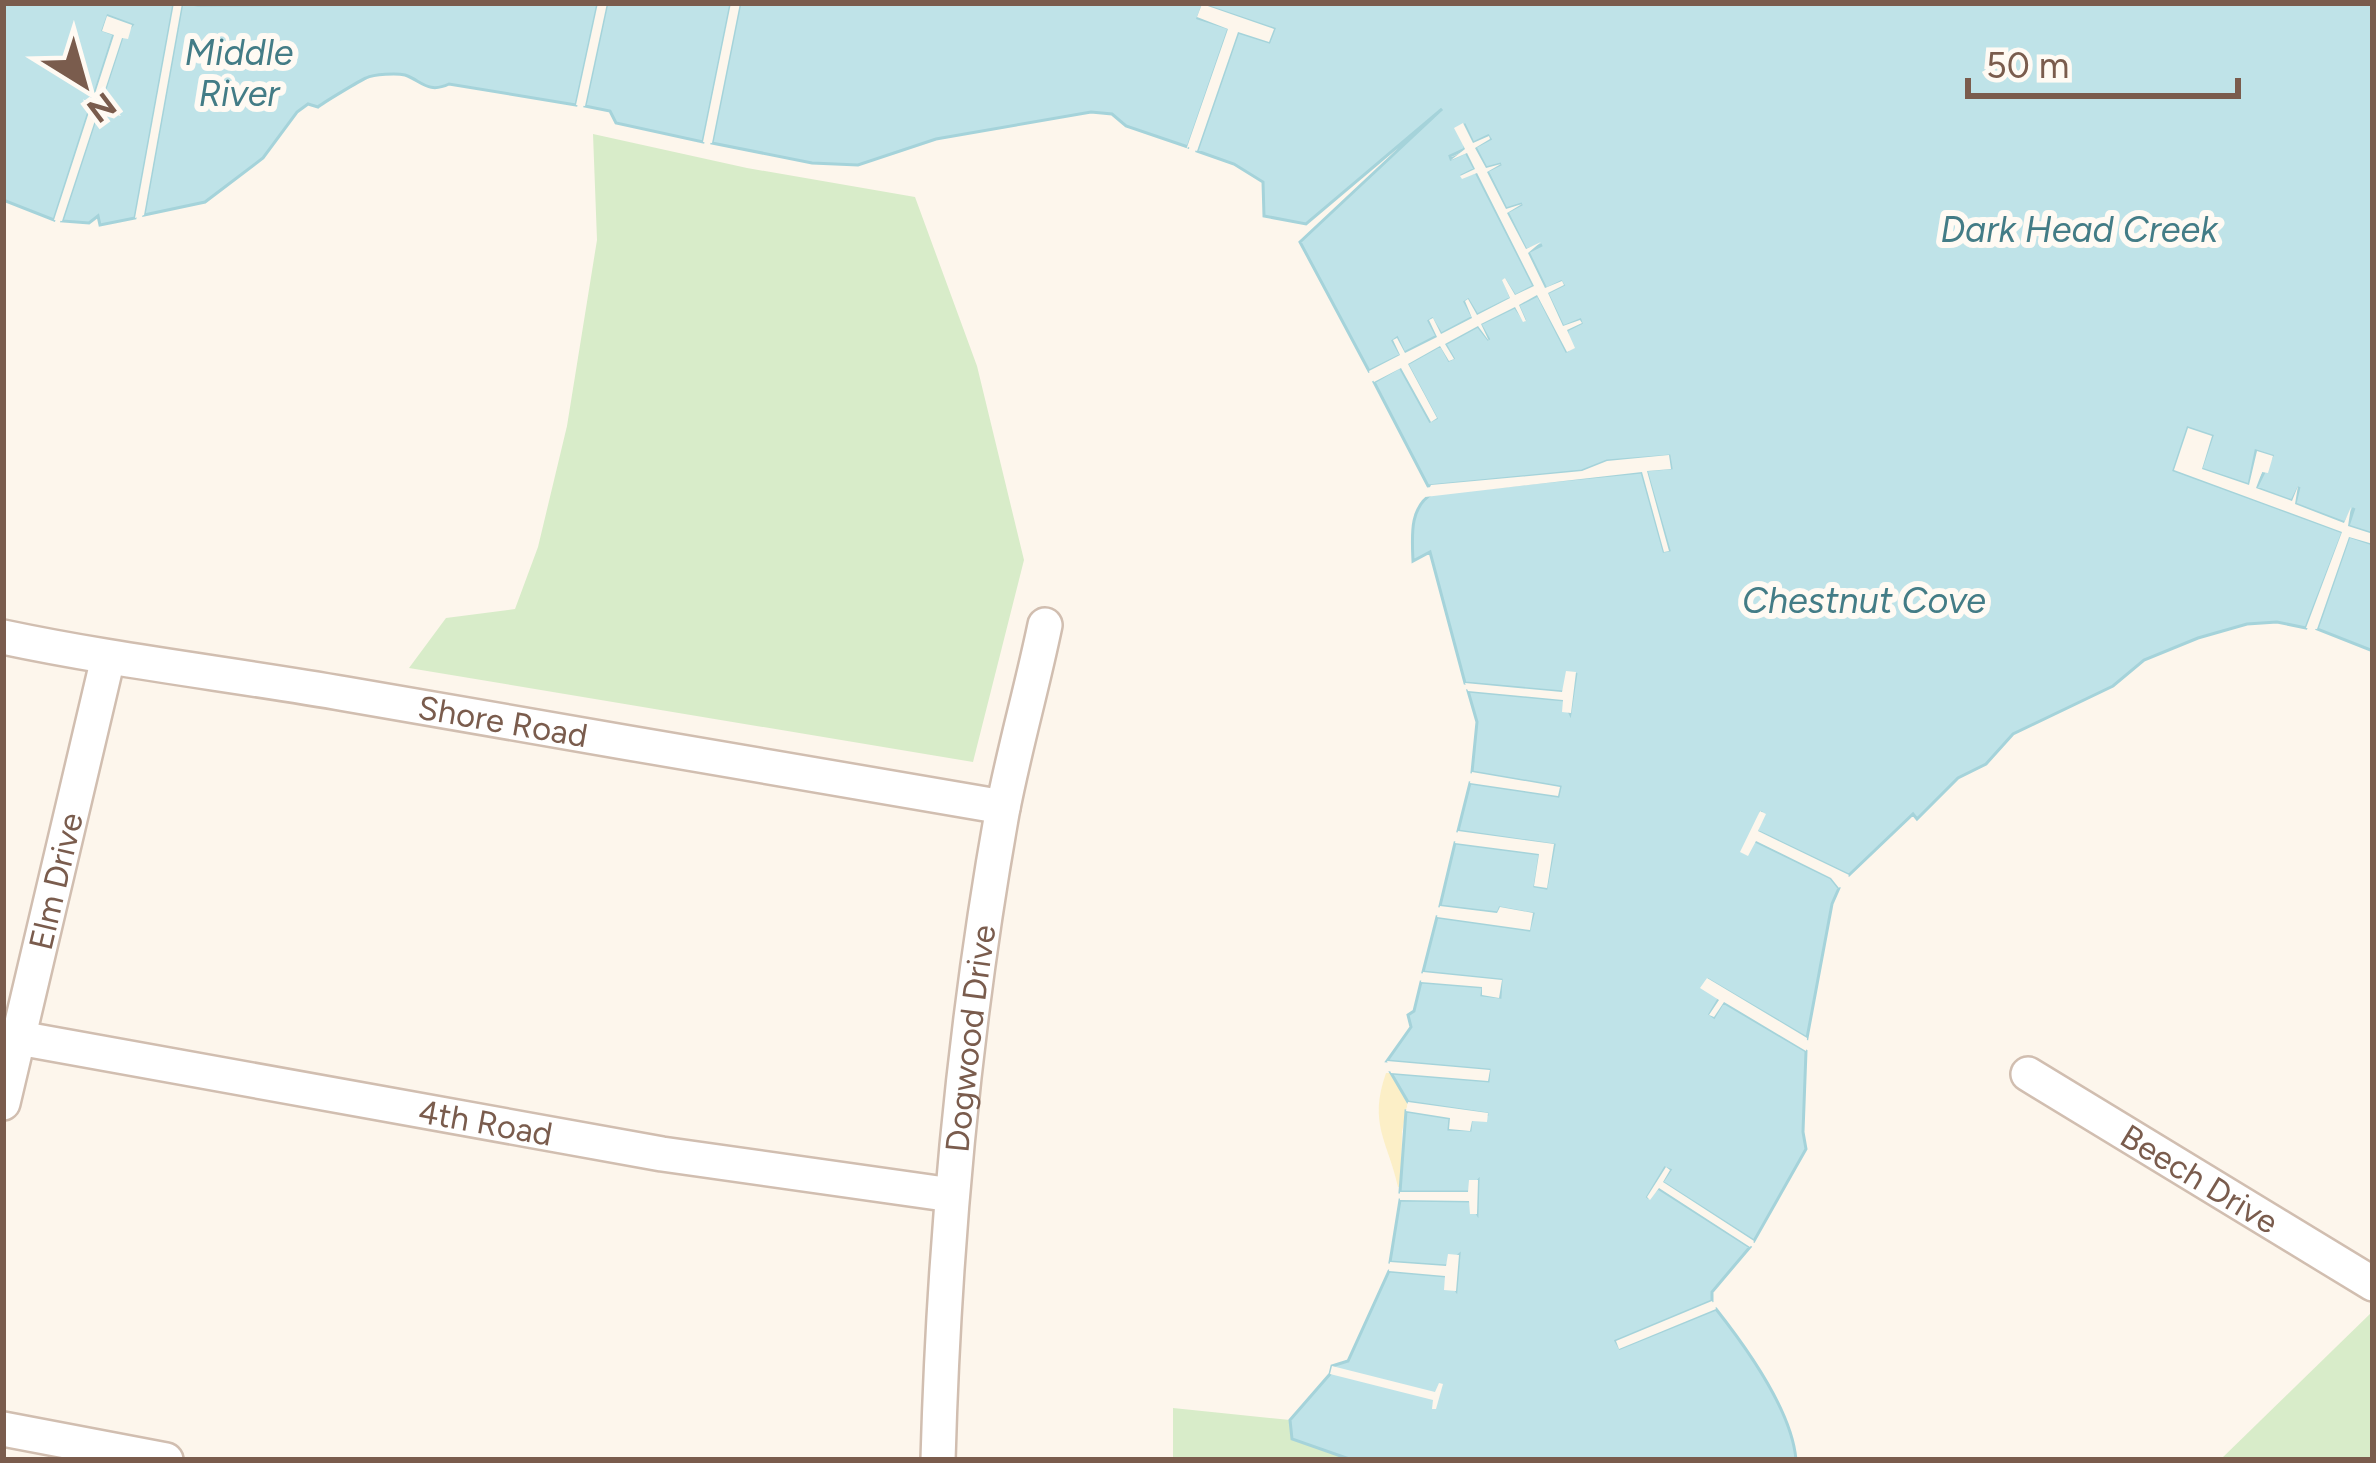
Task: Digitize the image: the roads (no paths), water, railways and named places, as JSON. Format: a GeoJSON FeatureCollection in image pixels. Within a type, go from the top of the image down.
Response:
{"type":"FeatureCollection","features":[{"type":"Feature","properties":{"kind":"street","name":"Dogwood Drive"},"geometry":{"type":"LineString","coordinates":[[938,1460],[952,1196],[987,905],[1045,625]]}},
{"type":"Feature","properties":{"kind":"street","name":"Shore Road"},"geometry":{"type":"LineString","coordinates":[[3,637],[1004,807]]}},
{"type":"Feature","properties":{"kind":"street","name":"Elm Drive"},"geometry":{"type":"LineString","coordinates":[[3,1102],[19,1038],[15,993],[108,658]]}},
{"type":"Feature","properties":{"kind":"street","name":"4th Road"},"geometry":{"type":"LineString","coordinates":[[19,1038],[662,1154],[952,1196]]}},
{"type":"Feature","properties":{"kind":"street","name":"Beech Drive"},"geometry":{"type":"LineString","coordinates":[[2028,1074],[2373,1284]]}},
{"type":"Feature","properties":{"kind":"street"},"geometry":{"type":"LineString","coordinates":[[3,1429],[166,1460]]}},
{"type":"Feature","properties":{"kind":"water","name":"Middle River"},"geometry":{"type":"Polygon","coordinates":[[[3,3],[174,3],[135,218],[100,225],[98,216],[89,223],[62,221],[122,37],[132,25],[108,16],[103,30],[114,34],[54,220],[3,200],[3,3]]]}},
{"type":"Feature","properties":{"kind":"water","name":"Middle River"},"geometry":{"type":"Polygon","coordinates":[[[182,3],[598,3],[576,105],[449,84],[430,87],[401,74],[370,77],[318,107],[308,104],[297,112],[263,158],[205,202],[144,215],[182,3]]]}},
{"type":"Feature","properties":{"kind":"water"},"geometry":{"type":"Polygon","coordinates":[[[607,3],[731,3],[703,142],[616,123],[610,111],[585,106],[607,3]]]}},
{"type":"Feature","properties":{"kind":"water"},"geometry":{"type":"Polygon","coordinates":[[[740,3],[2373,3],[2373,534],[2348,526],[2354,508],[2345,523],[2295,504],[2299,487],[2292,501],[2256,488],[2272,456],[2256,451],[2249,485],[2201,469],[2212,436],[2188,428],[2174,470],[2343,532],[2306,628],[2277,622],[2247,624],[2144,660],[2113,686],[2013,734],[1986,764],[1958,778],[1917,819],[1913,814],[1849,875],[1757,831],[1755,841],[1831,878],[1839,888],[1807,1038],[1707,979],[1719,999],[1710,1014],[1714,1017],[1723,1002],[1806,1051],[1806,1149],[1754,1241],[1662,1182],[1670,1170],[1665,1168],[1647,1198],[1658,1188],[1750,1247],[1712,1292],[1712,1301],[1616,1341],[1620,1348],[1716,1309],[1777,1401],[1796,1460],[1352,1460],[1292,1439],[1290,1420],[1332,1366],[1348,1361],[1389,1271],[1446,1276],[1456,1290],[1459,1255],[1446,1266],[1390,1262],[1400,1200],[1470,1201],[1477,1213],[1478,1181],[1469,1192],[1400,1192],[1406,1111],[1450,1118],[1449,1129],[1470,1130],[1471,1120],[1488,1114],[1408,1102],[1391,1073],[1488,1081],[1489,1070],[1387,1061],[1411,1027],[1408,1015],[1414,1011],[1421,982],[1483,987],[1482,995],[1500,997],[1501,980],[1423,972],[1437,917],[1529,930],[1533,914],[1440,906],[1455,843],[1540,854],[1535,886],[1546,888],[1554,845],[1458,831],[1470,783],[1558,796],[1560,787],[1472,772],[1477,722],[1468,691],[1564,700],[1570,713],[1576,673],[1563,692],[1465,683],[1430,552],[1413,561],[1416,514],[1433,493],[1642,472],[1664,551],[1669,550],[1646,470],[1671,468],[1669,456],[1607,461],[1582,471],[1428,486],[1374,382],[1400,367],[1430,421],[1436,418],[1407,364],[1441,345],[1449,360],[1453,358],[1445,344],[1478,326],[1489,340],[1480,324],[1515,307],[1525,321],[1518,305],[1538,295],[1567,352],[1567,330],[1581,323],[1563,327],[1547,293],[1563,285],[1546,289],[1528,252],[1542,245],[1526,250],[1507,212],[1522,204],[1506,209],[1487,171],[1501,164],[1486,168],[1475,147],[1488,136],[1473,143],[1464,124],[1465,149],[1450,156],[1466,152],[1475,169],[1461,176],[1476,172],[1534,286],[1515,296],[1504,279],[1511,298],[1477,315],[1468,300],[1473,317],[1441,334],[1432,319],[1437,336],[1404,353],[1397,338],[1393,341],[1401,355],[1369,371],[1300,242],[1442,109],[1306,224],[1264,216],[1263,182],[1234,164],[1197,151],[1238,32],[1269,42],[1274,29],[1203,5],[1198,18],[1229,28],[1188,147],[1126,126],[1112,114],[1091,112],[936,139],[858,165],[812,163],[712,143],[740,3]]]}},
{"type":"Feature","properties":{"kind":"water"},"geometry":{"type":"Polygon","coordinates":[[[2349,536],[2373,544],[2373,651],[2317,629],[2349,536]]]}},
{"type":"Feature","properties":{"kind":"water label","name":"Dark Head Creek"},"geometry":{"type":"Point","coordinates":[2079,229]}},
{"type":"Feature","properties":{"kind":"water label","name":"Chestnut Cove"},"geometry":{"type":"Point","coordinates":[1864,600]}}]}
